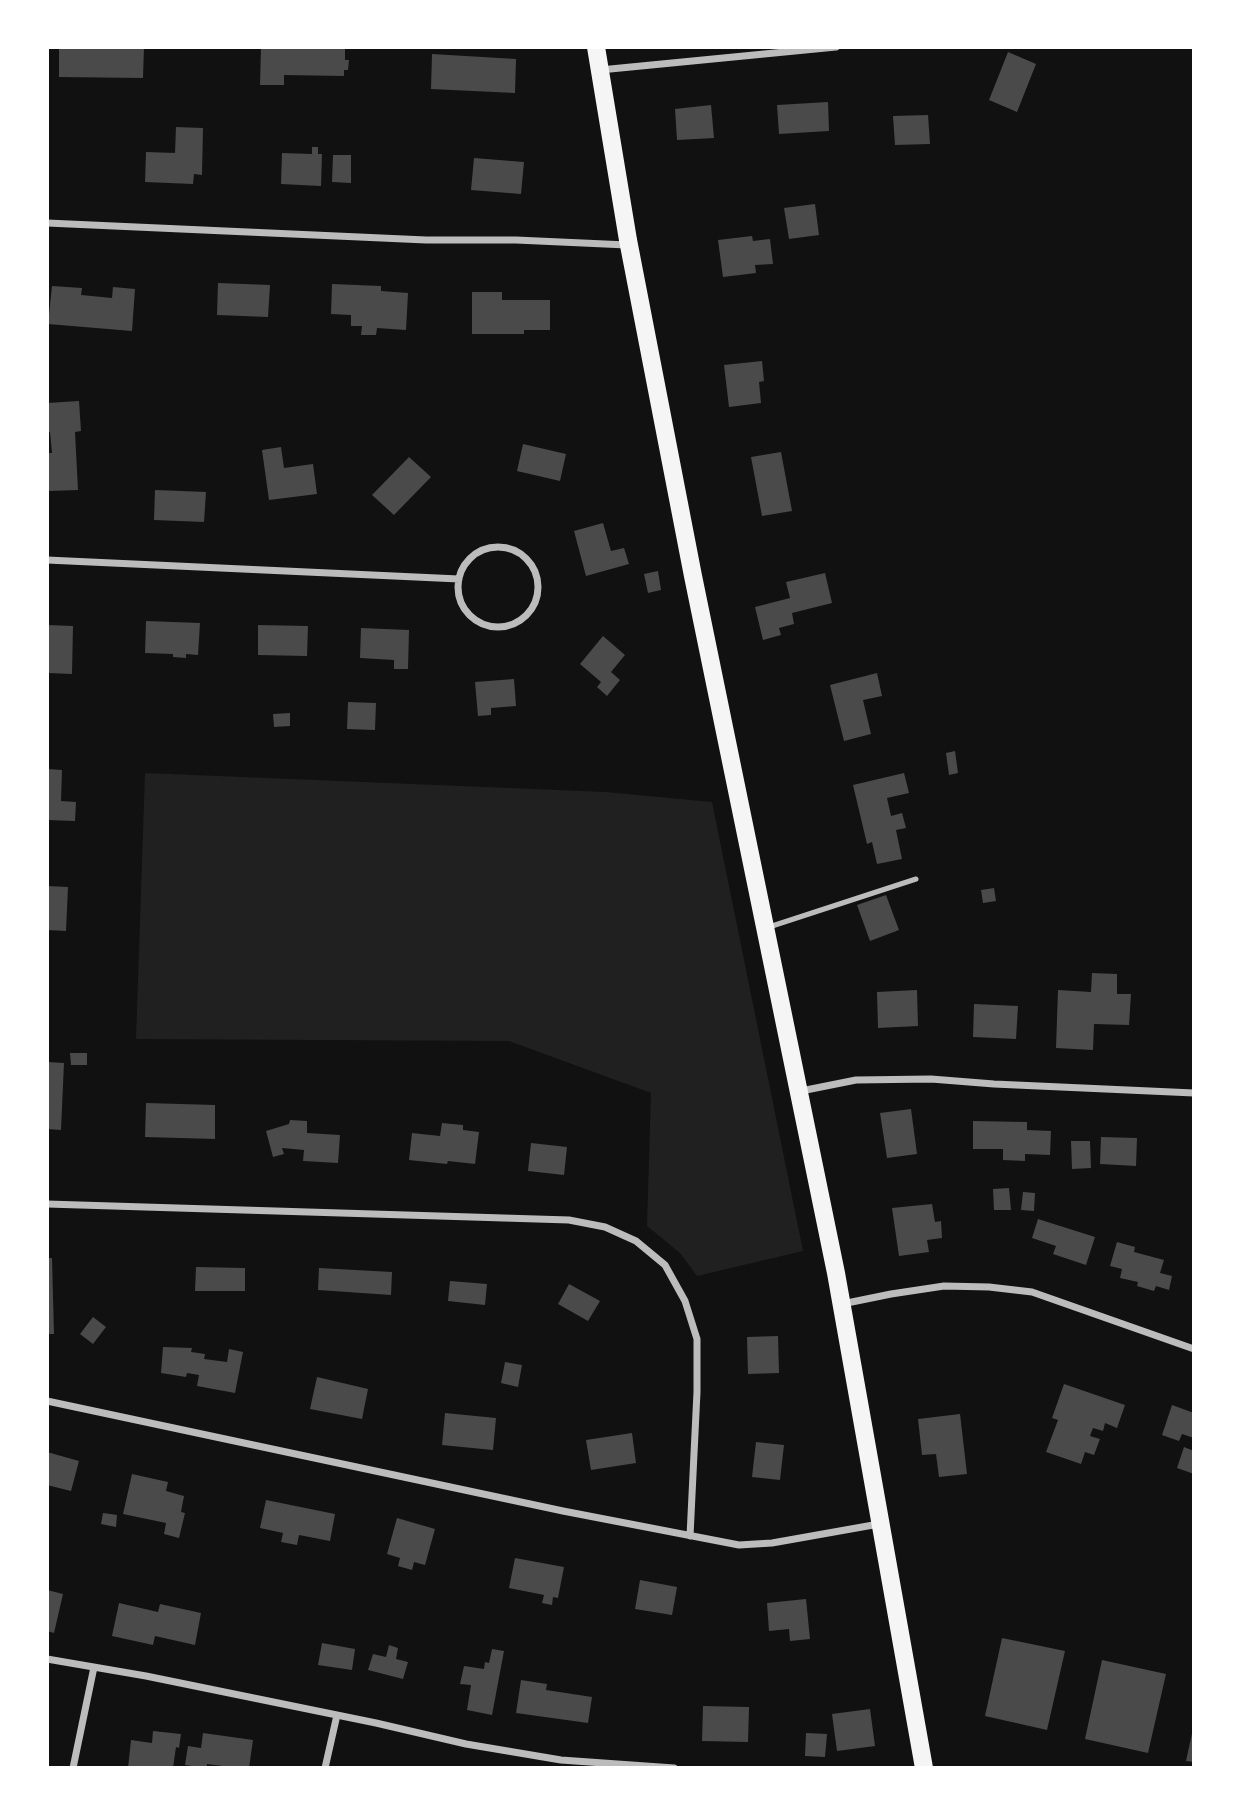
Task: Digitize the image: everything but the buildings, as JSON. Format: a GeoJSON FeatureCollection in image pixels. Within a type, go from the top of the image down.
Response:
{"type":"FeatureCollection","features":[{"type":"Feature","properties":{"kind":"main road"},"geometry":{"type":"LineString","coordinates":[[596,47],[629,245],[693,576],[801,1091],[842,1304],[924,1768]]}},
{"type":"Feature","properties":{"kind":"street"},"geometry":{"type":"LineString","coordinates":[[599,70],[836,47]]}},
{"type":"Feature","properties":{"kind":"street"},"geometry":{"type":"LineString","coordinates":[[47,223],[373,238],[629,245]]}},
{"type":"Feature","properties":{"kind":"street"},"geometry":{"type":"LineString","coordinates":[[485,549],[512,549],[524,556],[533,567],[538,580],[537,594],[524,617],[502,627],[490,626],[478,622],[468,614],[461,603],[458,579],[473,556],[485,549]]}},
{"type":"Feature","properties":{"kind":"street"},"geometry":{"type":"LineString","coordinates":[[47,560],[458,579]]}},
{"type":"Feature","properties":{"kind":"street"},"geometry":{"type":"LineString","coordinates":[[801,1091],[856,1080],[930,1079],[1194,1093]]}},
{"type":"Feature","properties":{"kind":"street"},"geometry":{"type":"LineString","coordinates":[[47,1204],[569,1220],[605,1227],[636,1241],[665,1265],[685,1301],[697,1339],[690,1536]]}},
{"type":"Feature","properties":{"kind":"street"},"geometry":{"type":"LineString","coordinates":[[842,1304],[944,1286],[1021,1290],[1194,1349]]}},
{"type":"Feature","properties":{"kind":"street"},"geometry":{"type":"LineString","coordinates":[[47,1401],[739,1545],[772,1543],[879,1524]]}},
{"type":"Feature","properties":{"kind":"street"},"geometry":{"type":"LineString","coordinates":[[47,1659],[337,1715],[557,1763],[674,1768]]}},
{"type":"Feature","properties":{"kind":"street"},"geometry":{"type":"LineString","coordinates":[[73,1768],[94,1667]]}},
{"type":"Feature","properties":{"kind":"street"},"geometry":{"type":"LineString","coordinates":[[324,1768],[337,1715]]}},
{"type":"Feature","properties":{"kind":"lane"},"geometry":{"type":"LineString","coordinates":[[766,928],[916,879]]}},
{"type":"Feature","properties":{"kind":"shaded area"},"geometry":{"type":"Polygon","coordinates":[[[145,773],[606,792],[712,802],[803,1251],[697,1276],[680,1253],[647,1226],[651,1093],[509,1041],[136,1039],[145,773]]]}}]}
